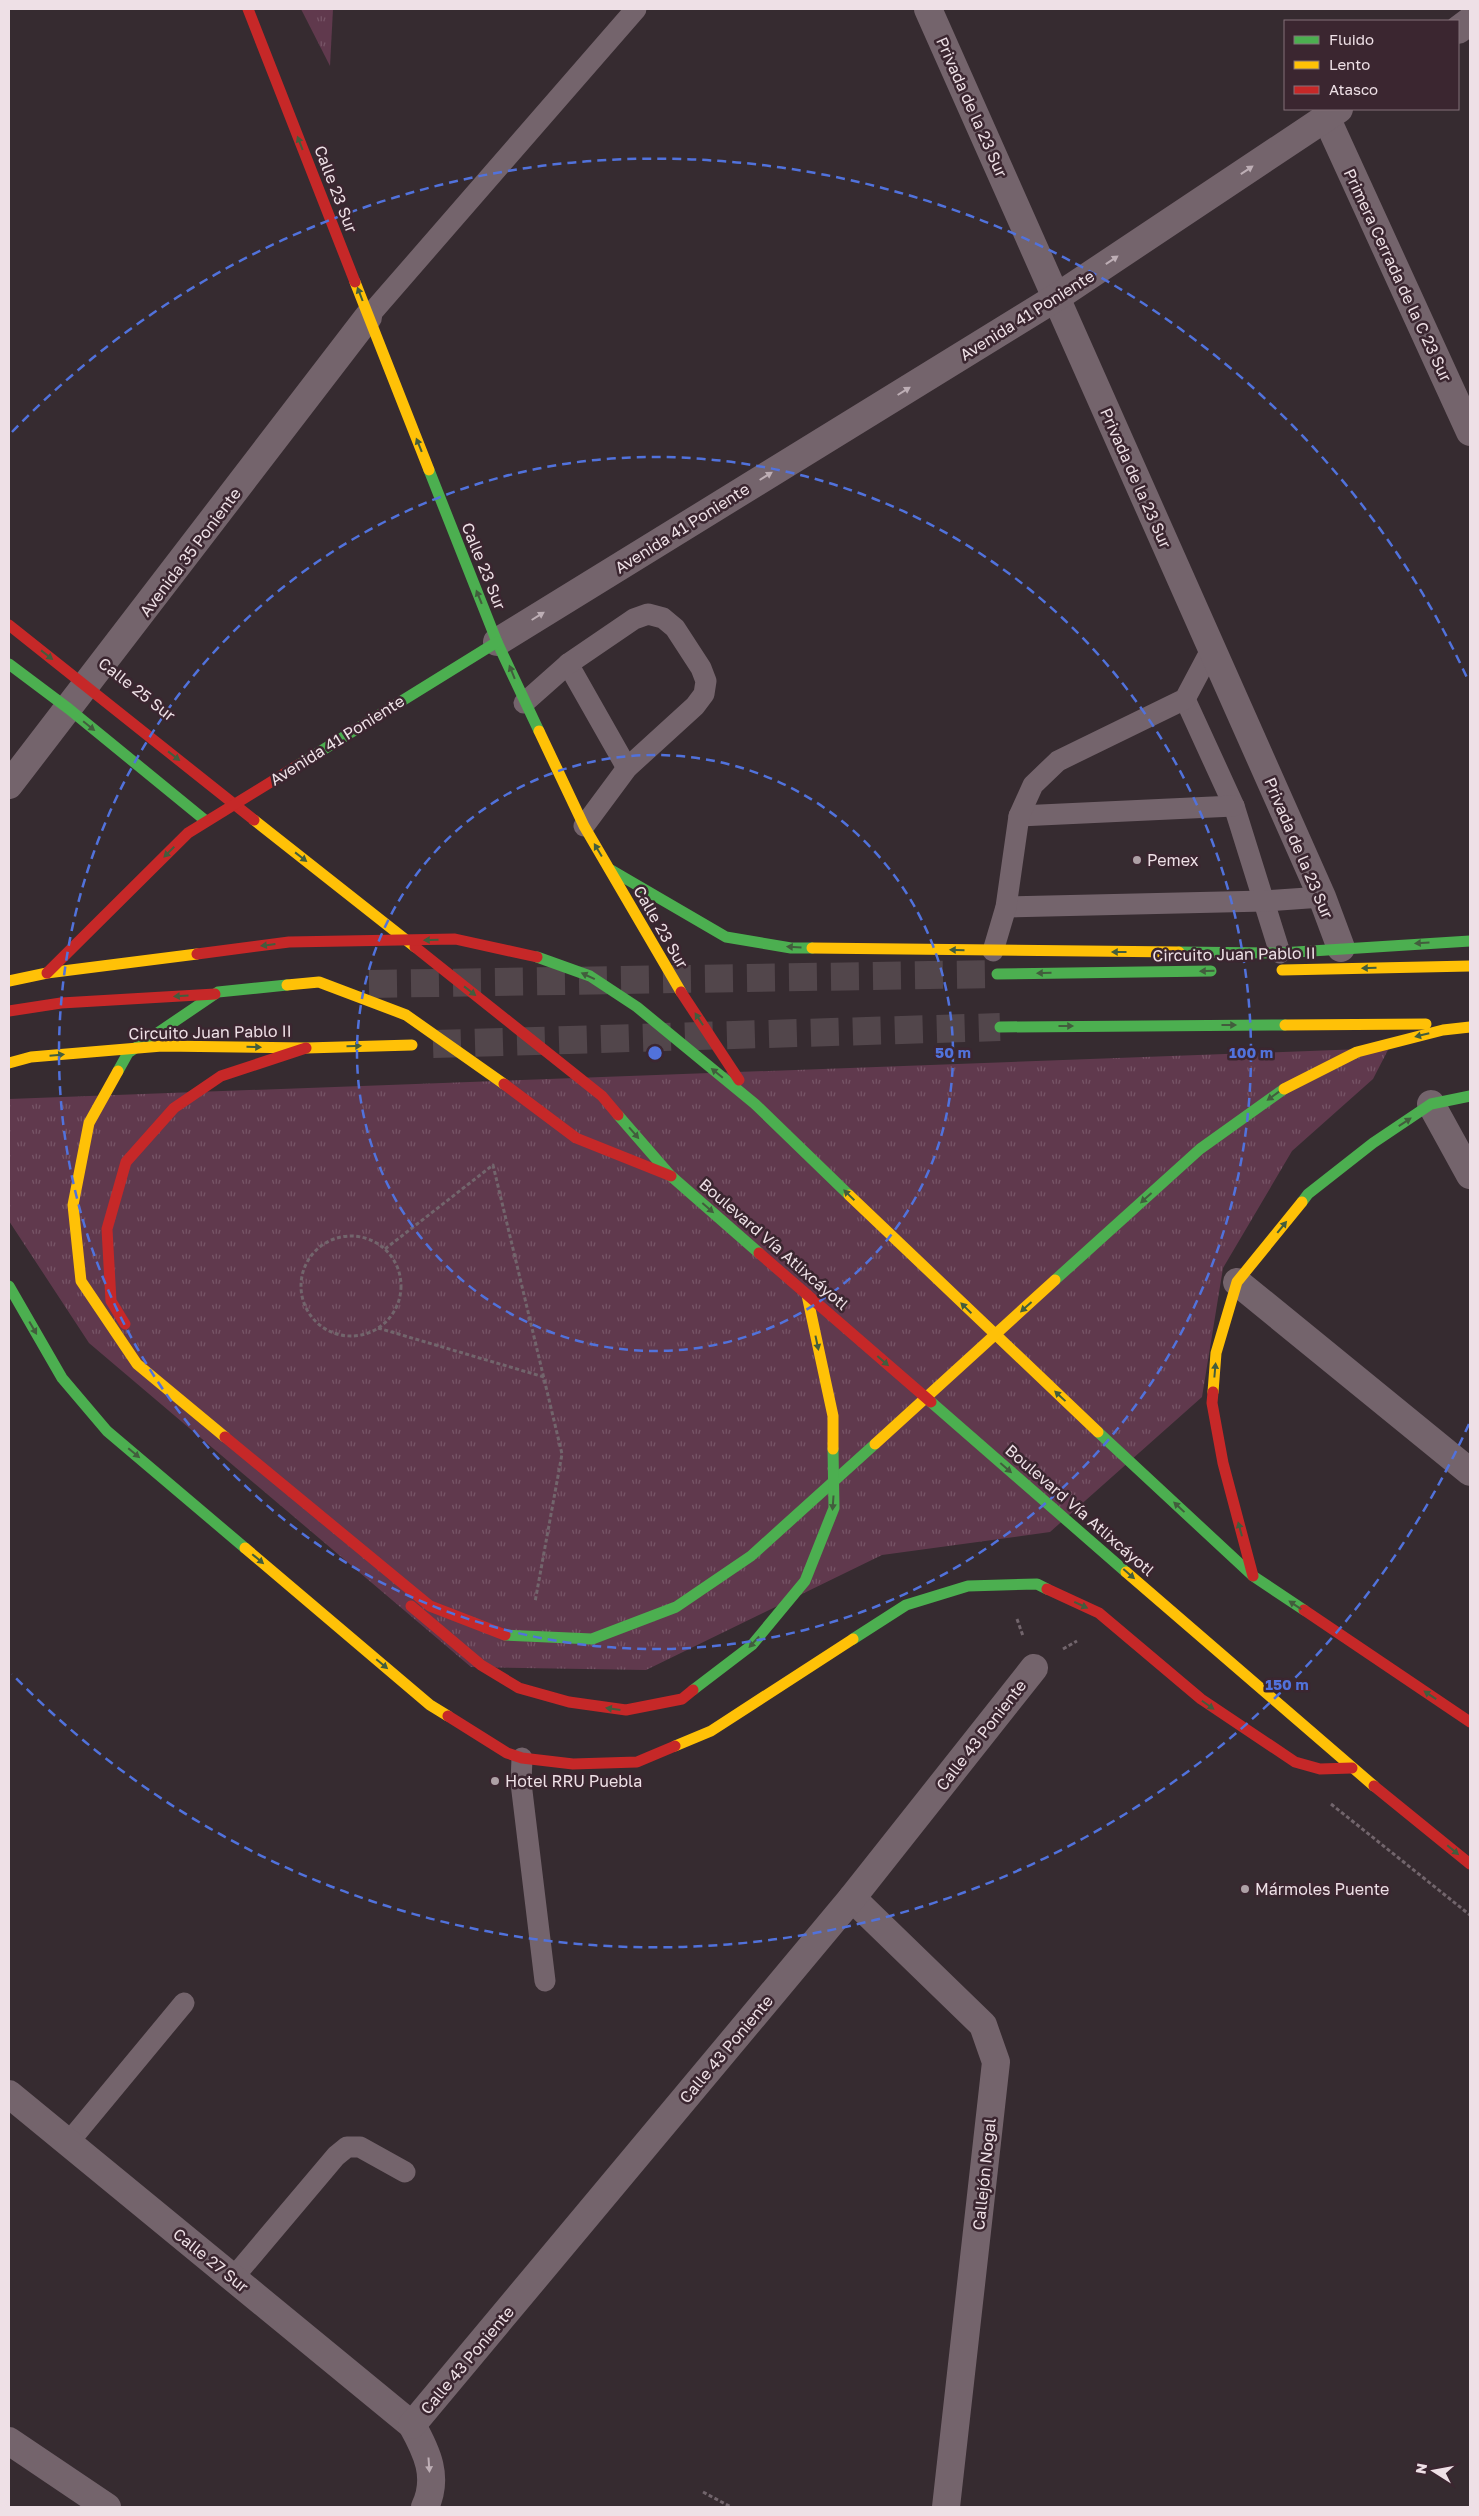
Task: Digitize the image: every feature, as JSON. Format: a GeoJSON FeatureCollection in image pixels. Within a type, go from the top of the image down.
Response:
{"type":"FeatureCollection","features":[{"type":"Feature","properties":{"kind":"main road","name":"Calle 23 Sur"},"geometry":{"type":"LineString","coordinates":[[248,9],[497,642],[509,665],[524,703],[584,826],[662,962],[755,1104]]}},
{"type":"Feature","properties":{"kind":"main road"},"geometry":{"type":"LineString","coordinates":[[9,625],[602,1096],[671,1176]]}},
{"type":"Feature","properties":{"kind":"main road","name":"Avenida 41 Poniente"},"geometry":{"type":"LineString","coordinates":[[47,973],[188,833],[206,822],[244,793],[497,642]]}},
{"type":"Feature","properties":{"kind":"main road"},"geometry":{"type":"LineString","coordinates":[[9,664],[69,709],[206,822]]}},
{"type":"Feature","properties":{"kind":"main road"},"geometry":{"type":"LineString","coordinates":[[610,869],[726,937],[791,948],[993,951],[1277,961],[1341,948],[1470,941]]}},
{"type":"Feature","properties":{"kind":"main road"},"geometry":{"type":"LineString","coordinates":[[9,981],[47,973],[289,942],[455,940],[537,957],[590,976],[637,1007],[755,1104],[1001,1342],[1253,1576],[1470,1722]]}},
{"type":"Feature","properties":{"kind":"main road","name":"Circuito Juan Pablo II"},"geometry":{"type":"LineString","coordinates":[[1277,961],[1470,966]]}},
{"type":"Feature","properties":{"kind":"main road","name":"Circuito Juan Pablo II"},"geometry":{"type":"LineString","coordinates":[[998,974],[1225,970]]}},
{"type":"Feature","properties":{"kind":"main road"},"geometry":{"type":"LineString","coordinates":[[671,1176],[576,1138],[486,1070],[406,1015],[319,982],[218,992],[128,1053],[89,1123],[73,1205],[81,1281],[137,1364],[430,1606],[506,1636],[592,1638],[676,1607],[751,1556],[1200,1149],[1279,1091],[1357,1052],[1470,1025]]}},
{"type":"Feature","properties":{"kind":"main road"},"geometry":{"type":"LineString","coordinates":[[9,1011],[61,1004],[359,985]]}},
{"type":"Feature","properties":{"kind":"main road"},"geometry":{"type":"LineString","coordinates":[[1000,1027],[1470,1025]]}},
{"type":"Feature","properties":{"kind":"main road","name":"Circuito Juan Pablo II"},"geometry":{"type":"LineString","coordinates":[[9,1063],[32,1057],[162,1046],[306,1048],[412,1045]]}},
{"type":"Feature","properties":{"kind":"main road"},"geometry":{"type":"LineString","coordinates":[[306,1048],[221,1076],[174,1108],[126,1162],[107,1228],[111,1301],[165,1395],[481,1666],[519,1688],[569,1702],[626,1710],[682,1699],[752,1645],[805,1582],[834,1508],[833,1416],[807,1295]]}},
{"type":"Feature","properties":{"kind":"main road"},"geometry":{"type":"LineString","coordinates":[[1253,1576],[1223,1463],[1212,1403],[1216,1353],[1237,1282],[1308,1194],[1373,1143],[1431,1104],[1470,1096]]}},
{"type":"Feature","properties":{"kind":"main road","name":"Boulevard Vía Atlixcáyotl"},"geometry":{"type":"LineString","coordinates":[[671,1176],[1352,1768],[1470,1864]]}},
{"type":"Feature","properties":{"kind":"main road"},"geometry":{"type":"LineString","coordinates":[[9,1286],[62,1378],[108,1431],[430,1705],[507,1753],[522,1758],[573,1764],[637,1762],[711,1731],[906,1605],[968,1586],[1037,1584],[1099,1613],[1201,1699],[1295,1762],[1320,1769],[1352,1768]]}},
{"type":"Feature","properties":{"kind":"street","name":"Privada de la 23 Sur"},"geometry":{"type":"LineString","coordinates":[[928,9],[1322,897],[1341,948]]}},
{"type":"Feature","properties":{"kind":"street"},"geometry":{"type":"LineString","coordinates":[[1459,29],[1470,21]]}},
{"type":"Feature","properties":{"kind":"street","name":"Avenida 41 Poniente"},"geometry":{"type":"LineString","coordinates":[[497,642],[1057,297],[1332,113]]}},
{"type":"Feature","properties":{"kind":"street","name":"Primera Cerrada de la C 23 Sur"},"geometry":{"type":"LineString","coordinates":[[1332,113],[1470,432]]}},
{"type":"Feature","properties":{"kind":"street","name":"Avenida 35 Poniente"},"geometry":{"type":"LineString","coordinates":[[9,785],[368,317]]}},
{"type":"Feature","properties":{"kind":"street"},"geometry":{"type":"LineString","coordinates":[[1431,1104],[1470,1175]]}},
{"type":"Feature","properties":{"kind":"street"},"geometry":{"type":"LineString","coordinates":[[1237,1282],[1470,1472]]}},
{"type":"Feature","properties":{"kind":"street","name":"Calle 43 Poniente"},"geometry":{"type":"LineString","coordinates":[[412,2425],[852,1898],[1034,1668]]}},
{"type":"Feature","properties":{"kind":"street","name":"Callejón Nogal"},"geometry":{"type":"LineString","coordinates":[[852,1898],[983,2025],[996,2062],[946,2507]]}},
{"type":"Feature","properties":{"kind":"street","name":"Calle 27 Sur"},"geometry":{"type":"LineString","coordinates":[[9,2094],[412,2425]]}},
{"type":"Feature","properties":{"kind":"street"},"geometry":{"type":"LineString","coordinates":[[412,2425],[428,2456],[431,2493],[425,2507]]}},
{"type":"Feature","properties":{"kind":"street"},"geometry":{"type":"LineString","coordinates":[[9,2441],[107,2507]]}},
{"type":"Feature","properties":{"kind":"lane"},"geometry":{"type":"LineString","coordinates":[[368,317],[636,9]]}},
{"type":"Feature","properties":{"kind":"lane"},"geometry":{"type":"LineString","coordinates":[[524,703],[568,664],[634,619],[648,614],[664,618],[675,628],[701,668],[706,681],[704,694],[695,706],[627,768],[584,826]]}},
{"type":"Feature","properties":{"kind":"lane"},"geometry":{"type":"LineString","coordinates":[[993,951],[1006,907],[1019,816],[1034,785],[1058,761],[1185,699],[1211,650]]}},
{"type":"Feature","properties":{"kind":"lane"},"geometry":{"type":"LineString","coordinates":[[568,664],[627,768]]}},
{"type":"Feature","properties":{"kind":"lane"},"geometry":{"type":"LineString","coordinates":[[1185,699],[1234,806],[1265,901],[1277,961]]}},
{"type":"Feature","properties":{"kind":"lane"},"geometry":{"type":"LineString","coordinates":[[1019,816],[1234,806]]}},
{"type":"Feature","properties":{"kind":"lane"},"geometry":{"type":"LineString","coordinates":[[1006,907],[1265,901],[1322,897]]}},
{"type":"Feature","properties":{"kind":"lane"},"geometry":{"type":"LineString","coordinates":[[522,1758],[521,1783],[545,1981]]}},
{"type":"Feature","properties":{"kind":"lane"},"geometry":{"type":"LineString","coordinates":[[68,2143],[184,2004]]}},
{"type":"Feature","properties":{"kind":"lane"},"geometry":{"type":"LineString","coordinates":[[232,2278],[336,2156],[347,2146],[360,2147],[405,2172]]}},
{"type":"Feature","properties":{"kind":"path"},"geometry":{"type":"LineString","coordinates":[[385,1249],[492,1165],[562,1454],[533,1610]]}},
{"type":"Feature","properties":{"kind":"path"},"geometry":{"type":"LineString","coordinates":[[354,1236],[371,1240],[385,1249],[395,1262],[401,1278],[400,1294],[395,1310],[378,1328],[356,1336],[340,1335],[325,1328],[313,1318],[304,1304],[301,1288],[303,1271],[311,1256],[323,1244],[338,1238],[354,1236]]}},
{"type":"Feature","properties":{"kind":"path"},"geometry":{"type":"LineString","coordinates":[[378,1328],[544,1377]]}},
{"type":"Feature","properties":{"kind":"path"},"geometry":{"type":"LineString","coordinates":[[1411,1866],[1470,1915]]}},
{"type":"Feature","properties":{"kind":"path"},"geometry":{"type":"LineString","coordinates":[[703,2492],[730,2507]]}},
{"type":"Feature","properties":{"kind":"green space"},"geometry":{"type":"Polygon","coordinates":[[[301,9],[333,9],[330,66],[301,9]]]}},
{"type":"Feature","properties":{"kind":"green space"},"geometry":{"type":"Polygon","coordinates":[[[1389,1048],[1373,1079],[1292,1151],[1223,1268],[1202,1397],[1050,1532],[882,1555],[646,1670],[471,1667],[89,1343],[9,1221],[9,1099],[1389,1048]]]}},
{"type":"Feature","properties":{"kind":"tunnel"},"geometry":{"type":"LineString","coordinates":[[369,984],[997,974]]}},
{"type":"Feature","properties":{"kind":"tunnel"},"geometry":{"type":"LineString","coordinates":[[433,1044],[1000,1027]]}},
{"type":"Feature","properties":{"kind":"traffic: fast"},"geometry":{"type":"LineString","coordinates":[[429,470],[497,642],[539,731]]}},
{"type":"Feature","properties":{"kind":"traffic: fast"},"geometry":{"type":"LineString","coordinates":[[300,764],[497,642]]}},
{"type":"Feature","properties":{"kind":"traffic: fast"},"geometry":{"type":"LineString","coordinates":[[9,664],[69,709],[206,821]]}},
{"type":"Feature","properties":{"kind":"traffic: fast"},"geometry":{"type":"LineString","coordinates":[[611,870],[726,937],[791,948],[812,948]]}},
{"type":"Feature","properties":{"kind":"traffic: fast"},"geometry":{"type":"LineString","coordinates":[[1179,952],[1280,953],[1470,941]]}},
{"type":"Feature","properties":{"kind":"traffic: fast"},"geometry":{"type":"LineString","coordinates":[[537,957],[590,976],[637,1007],[755,1104],[849,1195]]}},
{"type":"Feature","properties":{"kind":"traffic: fast"},"geometry":{"type":"LineString","coordinates":[[997,974],[1211,971]]}},
{"type":"Feature","properties":{"kind":"traffic: fast"},"geometry":{"type":"LineString","coordinates":[[118,1071],[128,1053],[218,992],[287,985]]}},
{"type":"Feature","properties":{"kind":"traffic: fast"},"geometry":{"type":"LineString","coordinates":[[1000,1027],[1285,1025]]}},
{"type":"Feature","properties":{"kind":"traffic: fast"},"geometry":{"type":"LineString","coordinates":[[1055,1280],[1200,1149],[1284,1089]]}},
{"type":"Feature","properties":{"kind":"traffic: fast"},"geometry":{"type":"LineString","coordinates":[[1302,1202],[1308,1194],[1373,1143],[1431,1104],[1470,1096]]}},
{"type":"Feature","properties":{"kind":"traffic: fast"},"geometry":{"type":"LineString","coordinates":[[618,1115],[671,1176],[759,1253]]}},
{"type":"Feature","properties":{"kind":"traffic: fast"},"geometry":{"type":"LineString","coordinates":[[9,1286],[62,1378],[107,1431],[245,1548]]}},
{"type":"Feature","properties":{"kind":"traffic: fast"},"geometry":{"type":"LineString","coordinates":[[931,1402],[1126,1572]]}},
{"type":"Feature","properties":{"kind":"traffic: fast"},"geometry":{"type":"LineString","coordinates":[[1098,1432],[1253,1576],[1304,1610]]}},
{"type":"Feature","properties":{"kind":"traffic: fast"},"geometry":{"type":"LineString","coordinates":[[505,1635],[592,1639],[676,1607],[751,1556],[875,1444]]}},
{"type":"Feature","properties":{"kind":"traffic: fast"},"geometry":{"type":"LineString","coordinates":[[693,1690],[752,1645],[805,1581],[834,1508],[833,1449]]}},
{"type":"Feature","properties":{"kind":"traffic: fast"},"geometry":{"type":"LineString","coordinates":[[853,1639],[906,1605],[968,1586],[1037,1584],[1047,1589]]}},
{"type":"Feature","properties":{"kind":"traffic: slow"},"geometry":{"type":"LineString","coordinates":[[355,282],[429,470]]}},
{"type":"Feature","properties":{"kind":"traffic: slow"},"geometry":{"type":"LineString","coordinates":[[539,731],[584,826],[681,992]]}},
{"type":"Feature","properties":{"kind":"traffic: slow"},"geometry":{"type":"LineString","coordinates":[[254,820],[415,947]]}},
{"type":"Feature","properties":{"kind":"traffic: slow"},"geometry":{"type":"LineString","coordinates":[[812,948],[1179,952]]}},
{"type":"Feature","properties":{"kind":"traffic: slow"},"geometry":{"type":"LineString","coordinates":[[9,981],[47,973],[197,954]]}},
{"type":"Feature","properties":{"kind":"traffic: slow"},"geometry":{"type":"LineString","coordinates":[[1282,970],[1470,966]]}},
{"type":"Feature","properties":{"kind":"traffic: slow"},"geometry":{"type":"LineString","coordinates":[[287,985],[319,982],[406,1015],[504,1084]]}},
{"type":"Feature","properties":{"kind":"traffic: slow"},"geometry":{"type":"LineString","coordinates":[[1285,1025],[1426,1024]]}},
{"type":"Feature","properties":{"kind":"traffic: slow"},"geometry":{"type":"LineString","coordinates":[[1284,1089],[1357,1052],[1443,1030],[1470,1027]]}},
{"type":"Feature","properties":{"kind":"traffic: slow"},"geometry":{"type":"LineString","coordinates":[[9,1063],[31,1057],[162,1046],[306,1048],[412,1045]]}},
{"type":"Feature","properties":{"kind":"traffic: slow"},"geometry":{"type":"LineString","coordinates":[[118,1071],[89,1123],[73,1205],[81,1281],[137,1364],[225,1437]]}},
{"type":"Feature","properties":{"kind":"traffic: slow"},"geometry":{"type":"LineString","coordinates":[[849,1195],[1098,1432]]}},
{"type":"Feature","properties":{"kind":"traffic: slow"},"geometry":{"type":"LineString","coordinates":[[1213,1392],[1216,1353],[1237,1282],[1302,1202]]}},
{"type":"Feature","properties":{"kind":"traffic: slow"},"geometry":{"type":"LineString","coordinates":[[875,1444],[1055,1280]]}},
{"type":"Feature","properties":{"kind":"traffic: slow"},"geometry":{"type":"LineString","coordinates":[[807,1295],[833,1416],[833,1449]]}},
{"type":"Feature","properties":{"kind":"traffic: slow"},"geometry":{"type":"LineString","coordinates":[[245,1548],[430,1705],[448,1716]]}},
{"type":"Feature","properties":{"kind":"traffic: slow"},"geometry":{"type":"LineString","coordinates":[[1126,1572],[1374,1786]]}},
{"type":"Feature","properties":{"kind":"traffic: slow"},"geometry":{"type":"LineString","coordinates":[[675,1746],[711,1731],[853,1639]]}},
{"type":"Feature","properties":{"kind":"traffic: jam"},"geometry":{"type":"LineString","coordinates":[[248,9],[355,282]]}},
{"type":"Feature","properties":{"kind":"traffic: jam"},"geometry":{"type":"LineString","coordinates":[[9,625],[254,820]]}},
{"type":"Feature","properties":{"kind":"traffic: jam"},"geometry":{"type":"LineString","coordinates":[[47,973],[188,833],[300,764]]}},
{"type":"Feature","properties":{"kind":"traffic: jam"},"geometry":{"type":"LineString","coordinates":[[197,954],[289,942],[455,939],[537,957]]}},
{"type":"Feature","properties":{"kind":"traffic: jam"},"geometry":{"type":"LineString","coordinates":[[415,947],[602,1096],[618,1115]]}},
{"type":"Feature","properties":{"kind":"traffic: jam"},"geometry":{"type":"LineString","coordinates":[[681,992],[739,1080]]}},
{"type":"Feature","properties":{"kind":"traffic: jam"},"geometry":{"type":"LineString","coordinates":[[9,1011],[61,1003],[215,994]]}},
{"type":"Feature","properties":{"kind":"traffic: jam"},"geometry":{"type":"LineString","coordinates":[[125,1324],[111,1301],[107,1229],[126,1162],[174,1108],[221,1076],[306,1048]]}},
{"type":"Feature","properties":{"kind":"traffic: jam"},"geometry":{"type":"LineString","coordinates":[[504,1084],[576,1138],[671,1176]]}},
{"type":"Feature","properties":{"kind":"traffic: jam"},"geometry":{"type":"LineString","coordinates":[[759,1253],[931,1402]]}},
{"type":"Feature","properties":{"kind":"traffic: jam"},"geometry":{"type":"LineString","coordinates":[[1213,1392],[1212,1403],[1223,1463],[1253,1576]]}},
{"type":"Feature","properties":{"kind":"traffic: jam"},"geometry":{"type":"LineString","coordinates":[[225,1437],[430,1606],[505,1635]]}},
{"type":"Feature","properties":{"kind":"traffic: jam"},"geometry":{"type":"LineString","coordinates":[[1047,1589],[1099,1613],[1201,1699],[1295,1762],[1320,1769],[1352,1768]]}},
{"type":"Feature","properties":{"kind":"traffic: jam"},"geometry":{"type":"LineString","coordinates":[[411,1606],[481,1665],[519,1688],[569,1702],[626,1710],[682,1699],[693,1690]]}},
{"type":"Feature","properties":{"kind":"traffic: jam"},"geometry":{"type":"LineString","coordinates":[[1304,1610],[1470,1722]]}},
{"type":"Feature","properties":{"kind":"traffic: jam"},"geometry":{"type":"LineString","coordinates":[[448,1716],[507,1753],[522,1758],[573,1764],[637,1762],[675,1746]]}},
{"type":"Feature","properties":{"kind":"traffic: jam"},"geometry":{"type":"LineString","coordinates":[[1374,1786],[1470,1864]]}},
{"type":"Feature","properties":{"kind":"place","name":"Pemex"},"geometry":{"type":"Point","coordinates":[1137,860]}},
{"type":"Feature","properties":{"kind":"place","name":"Hotel RRU Puebla"},"geometry":{"type":"Point","coordinates":[495,1781]}},
{"type":"Feature","properties":{"kind":"place","name":"Mármoles Puente"},"geometry":{"type":"Point","coordinates":[1245,1889]}}]}
